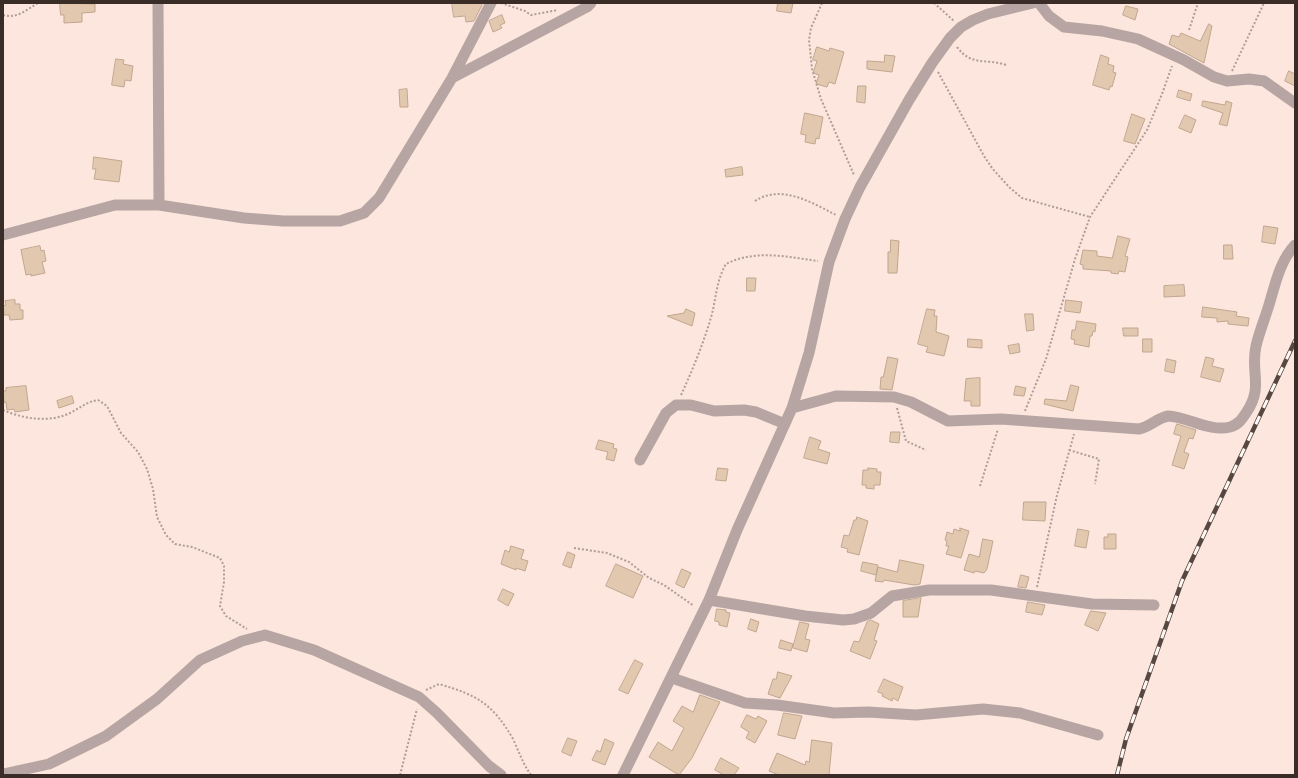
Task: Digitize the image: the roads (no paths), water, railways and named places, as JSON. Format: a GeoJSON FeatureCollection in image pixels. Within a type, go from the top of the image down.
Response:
{"type":"FeatureCollection","features":[{"type":"Feature","properties":{"kind":"street"},"geometry":{"type":"LineString","coordinates":[[158,3],[158,205]]}},
{"type":"Feature","properties":{"kind":"street"},"geometry":{"type":"LineString","coordinates":[[3,235],[115,205],[158,205],[236,217],[283,221],[340,221],[364,213],[379,198],[452,78],[491,3]]}},
{"type":"Feature","properties":{"kind":"street"},"geometry":{"type":"LineString","coordinates":[[623,775],[709,600],[740,523],[792,408],[809,353],[829,262],[845,219],[860,187],[932,63],[950,38],[961,27],[988,14],[1033,3]]}},
{"type":"Feature","properties":{"kind":"street"},"geometry":{"type":"LineString","coordinates":[[1039,3],[1049,16],[1064,27],[1117,34],[1138,40],[1175,56],[1214,77],[1227,81],[1249,79],[1264,81],[1295,103]]}},
{"type":"Feature","properties":{"kind":"street"},"geometry":{"type":"LineString","coordinates":[[452,78],[587,4]]}},
{"type":"Feature","properties":{"kind":"street"},"geometry":{"type":"LineString","coordinates":[[792,408],[836,396],[894,397],[911,402],[948,421],[1001,418],[1139,429],[1150,426],[1161,418],[1168,416],[1214,426],[1229,427],[1236,425],[1241,420],[1254,398],[1256,388],[1255,357],[1259,335],[1281,265],[1288,252],[1295,245]]}},
{"type":"Feature","properties":{"kind":"street"},"geometry":{"type":"LineString","coordinates":[[640,460],[666,413],[676,405],[691,405],[714,411],[744,410],[756,412],[785,424]]}},
{"type":"Feature","properties":{"kind":"street"},"geometry":{"type":"LineString","coordinates":[[709,600],[805,616],[843,620],[871,613],[892,596],[929,590],[992,590],[1092,604],[1154,606]]}},
{"type":"Feature","properties":{"kind":"street"},"geometry":{"type":"LineString","coordinates":[[3,774],[49,764],[106,736],[157,699],[200,660],[242,641],[265,635],[314,650],[419,697],[437,713],[489,766],[501,775]]}},
{"type":"Feature","properties":{"kind":"street"},"geometry":{"type":"LineString","coordinates":[[672,678],[745,703],[777,705],[834,713],[868,712],[916,715],[983,709],[1012,712],[1049,720],[1098,736]]}},
{"type":"Feature","properties":{"kind":"railway"},"geometry":{"type":"LineString","coordinates":[[1117,775],[1126,739],[1182,581],[1295,341]]}}]}
